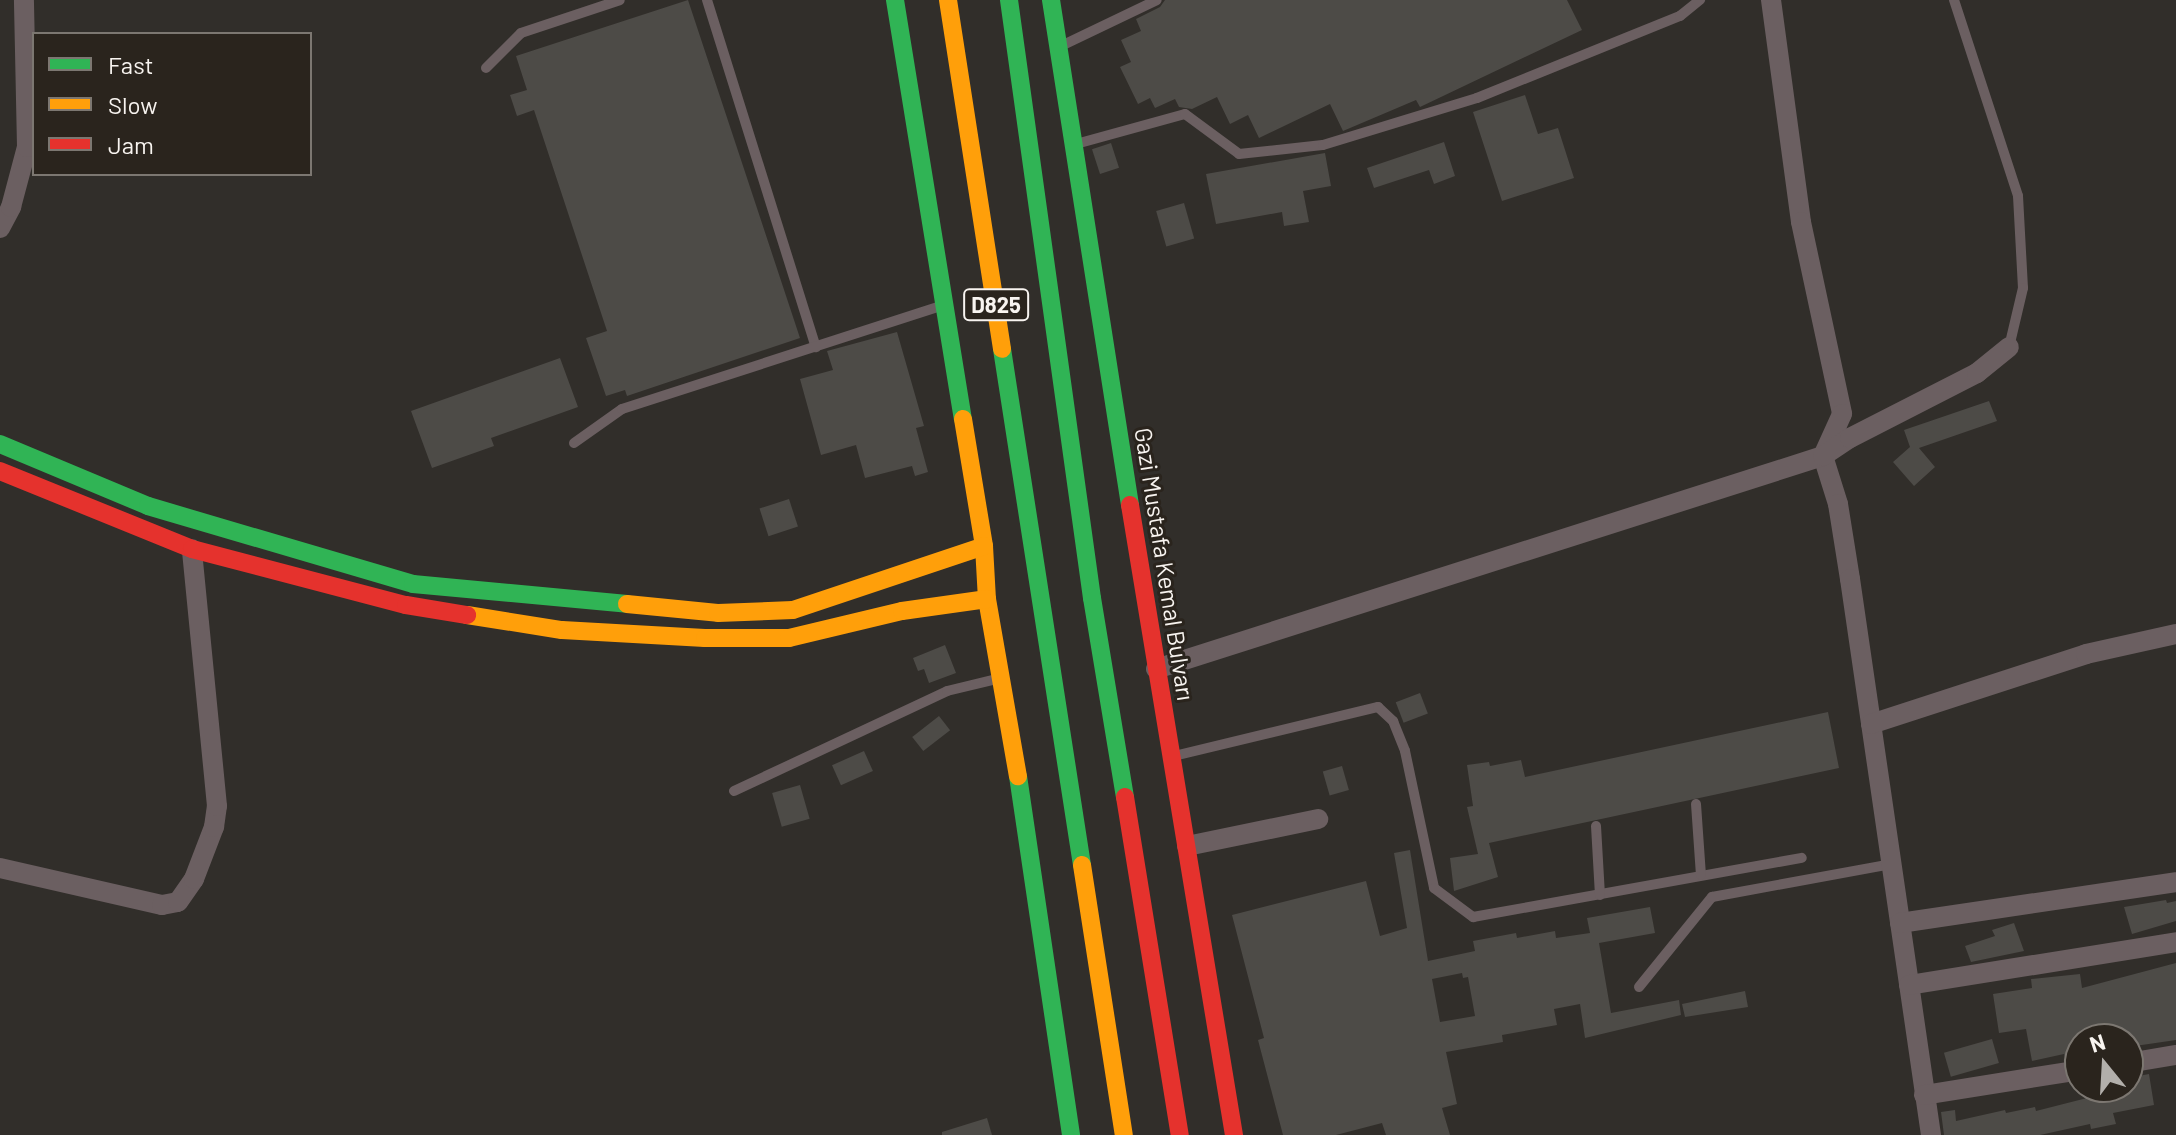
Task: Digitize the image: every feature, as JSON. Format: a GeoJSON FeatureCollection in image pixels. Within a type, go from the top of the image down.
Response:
{"type":"FeatureCollection","features":[{"type":"Feature","properties":{"kind":"main road"},"geometry":{"type":"LineString","coordinates":[[895,0],[984,546],[987,599],[1003,678],[1071,1135]]}},
{"type":"Feature","properties":{"kind":"main road","name":"D825"},"geometry":{"type":"LineString","coordinates":[[948,0],[1124,1135]]}},
{"type":"Feature","properties":{"kind":"main road","name":"D825"},"geometry":{"type":"LineString","coordinates":[[1009,0],[1092,598],[1180,1135]]}},
{"type":"Feature","properties":{"kind":"main road","name":"Gazi Mustafa Kemal Bulvarı"},"geometry":{"type":"LineString","coordinates":[[1051,0],[1156,669],[1234,1135]]}},
{"type":"Feature","properties":{"kind":"main road"},"geometry":{"type":"LineString","coordinates":[[0,444],[148,506],[413,584],[718,613],[793,610],[984,546]]}},
{"type":"Feature","properties":{"kind":"main road"},"geometry":{"type":"LineString","coordinates":[[0,471],[192,549],[406,605],[562,630],[705,638],[789,638],[902,611],[987,599]]}},
{"type":"Feature","properties":{"kind":"street"},"geometry":{"type":"LineString","coordinates":[[0,228],[11,207],[27,147],[24,0]]}},
{"type":"Feature","properties":{"kind":"street"},"geometry":{"type":"LineString","coordinates":[[1771,0],[1801,222],[1842,414],[1823,456],[1838,504],[1931,1135]]}},
{"type":"Feature","properties":{"kind":"street"},"geometry":{"type":"LineString","coordinates":[[1156,669],[1823,456],[1850,438],[1977,373],[2009,347]]}},
{"type":"Feature","properties":{"kind":"street"},"geometry":{"type":"LineString","coordinates":[[0,868],[162,905],[178,902],[194,879],[214,827],[217,806],[192,549]]}},
{"type":"Feature","properties":{"kind":"street"},"geometry":{"type":"LineString","coordinates":[[1871,724],[2086,654],[2176,634]]}},
{"type":"Feature","properties":{"kind":"street"},"geometry":{"type":"LineString","coordinates":[[1187,846],[1318,819]]}},
{"type":"Feature","properties":{"kind":"street"},"geometry":{"type":"LineString","coordinates":[[1900,923],[2176,882]]}},
{"type":"Feature","properties":{"kind":"street"},"geometry":{"type":"LineString","coordinates":[[1909,985],[2176,942]]}},
{"type":"Feature","properties":{"kind":"street"},"geometry":{"type":"LineString","coordinates":[[2144,1060],[2176,1055]]}},
{"type":"Feature","properties":{"kind":"street"},"geometry":{"type":"LineString","coordinates":[[1924,1095],[2064,1073]]}},
{"type":"Feature","properties":{"kind":"lane"},"geometry":{"type":"LineString","coordinates":[[486,68],[521,33],[620,0]]}},
{"type":"Feature","properties":{"kind":"lane"},"geometry":{"type":"LineString","coordinates":[[707,0],[816,347]]}},
{"type":"Feature","properties":{"kind":"lane"},"geometry":{"type":"LineString","coordinates":[[1059,47],[1157,0]]}},
{"type":"Feature","properties":{"kind":"lane"},"geometry":{"type":"LineString","coordinates":[[1074,144],[1185,114],[1239,154],[1323,145],[1477,98],[1680,16],[1700,0]]}},
{"type":"Feature","properties":{"kind":"lane"},"geometry":{"type":"LineString","coordinates":[[1954,0],[2018,196],[2023,288],[2009,347]]}},
{"type":"Feature","properties":{"kind":"lane"},"geometry":{"type":"LineString","coordinates":[[574,443],[622,409],[943,306]]}},
{"type":"Feature","properties":{"kind":"lane"},"geometry":{"type":"LineString","coordinates":[[734,791],[947,691],[1003,678]]}},
{"type":"Feature","properties":{"kind":"lane"},"geometry":{"type":"LineString","coordinates":[[1172,757],[1378,707],[1393,721],[1405,751],[1434,888],[1473,917],[1802,858]]}},
{"type":"Feature","properties":{"kind":"lane"},"geometry":{"type":"LineString","coordinates":[[1696,804],[1701,875]]}},
{"type":"Feature","properties":{"kind":"lane"},"geometry":{"type":"LineString","coordinates":[[1596,826],[1600,895]]}},
{"type":"Feature","properties":{"kind":"lane"},"geometry":{"type":"LineString","coordinates":[[1639,987],[1712,897],[1891,864]]}},
{"type":"Feature","properties":{"kind":"building"},"geometry":{"type":"Polygon","coordinates":[[[688,0],[800,338],[627,396],[625,390],[606,396],[586,338],[607,331],[534,110],[517,116],[510,95],[527,90],[516,56],[688,0]]]}},
{"type":"Feature","properties":{"kind":"building"},"geometry":{"type":"Polygon","coordinates":[[[1165,0],[1567,0],[1582,30],[1420,107],[1416,100],[1343,131],[1330,104],[1259,138],[1248,115],[1230,124],[1217,97],[1192,109],[1179,107],[1175,99],[1155,108],[1150,98],[1138,104],[1120,67],[1131,62],[1121,40],[1141,31],[1136,19],[1160,7],[1165,0]]]}},
{"type":"Feature","properties":{"kind":"building"},"geometry":{"type":"Polygon","coordinates":[[[1525,95],[1538,134],[1558,128],[1574,178],[1502,201],[1473,112],[1525,95]]]}},
{"type":"Feature","properties":{"kind":"building"},"geometry":{"type":"Polygon","coordinates":[[[1444,142],[1455,176],[1434,184],[1429,170],[1374,188],[1367,168],[1444,142]]]}},
{"type":"Feature","properties":{"kind":"building"},"geometry":{"type":"Polygon","coordinates":[[[1111,143],[1119,168],[1100,174],[1092,149],[1111,143]]]}},
{"type":"Feature","properties":{"kind":"building"},"geometry":{"type":"Polygon","coordinates":[[[1325,153],[1331,186],[1303,191],[1309,222],[1284,226],[1282,212],[1216,224],[1206,174],[1325,153]]]}},
{"type":"Feature","properties":{"kind":"building"},"geometry":{"type":"Polygon","coordinates":[[[1184,203],[1194,239],[1166,247],[1156,211],[1184,203]]]}},
{"type":"Feature","properties":{"kind":"building"},"geometry":{"type":"Polygon","coordinates":[[[897,332],[924,426],[916,428],[928,472],[915,476],[912,466],[865,478],[856,445],[821,455],[800,379],[833,370],[827,351],[897,332]]]}},
{"type":"Feature","properties":{"kind":"building"},"geometry":{"type":"Polygon","coordinates":[[[560,358],[578,407],[491,438],[494,446],[432,468],[411,411],[560,358]]]}},
{"type":"Feature","properties":{"kind":"building"},"geometry":{"type":"Polygon","coordinates":[[[1989,401],[1997,421],[1919,448],[1935,467],[1914,486],[1893,462],[1910,447],[1904,430],[1989,401]]]}},
{"type":"Feature","properties":{"kind":"building"},"geometry":{"type":"Polygon","coordinates":[[[789,499],[798,527],[768,536],[760,509],[789,499]]]}},
{"type":"Feature","properties":{"kind":"building"},"geometry":{"type":"Polygon","coordinates":[[[945,645],[956,673],[929,683],[924,669],[918,671],[913,658],[945,645]]]}},
{"type":"Feature","properties":{"kind":"building"},"geometry":{"type":"Polygon","coordinates":[[[1420,693],[1428,714],[1404,723],[1396,702],[1420,693]]]}},
{"type":"Feature","properties":{"kind":"building"},"geometry":{"type":"Polygon","coordinates":[[[1828,712],[1839,768],[1489,843],[1498,877],[1454,891],[1450,858],[1478,854],[1467,807],[1473,806],[1467,765],[1489,762],[1490,766],[1521,760],[1525,777],[1828,712]]]}},
{"type":"Feature","properties":{"kind":"building"},"geometry":{"type":"Polygon","coordinates":[[[939,716],[950,730],[923,751],[912,737],[939,716]]]}},
{"type":"Feature","properties":{"kind":"building"},"geometry":{"type":"Polygon","coordinates":[[[864,751],[873,771],[841,785],[832,765],[864,751]]]}},
{"type":"Feature","properties":{"kind":"building"},"geometry":{"type":"Polygon","coordinates":[[[1342,766],[1349,790],[1330,796],[1323,772],[1342,766]]]}},
{"type":"Feature","properties":{"kind":"building"},"geometry":{"type":"Polygon","coordinates":[[[800,785],[810,819],[782,827],[772,793],[800,785]]]}},
{"type":"Feature","properties":{"kind":"building"},"geometry":{"type":"Polygon","coordinates":[[[1410,850],[1428,961],[1475,951],[1473,941],[1516,933],[1517,938],[1555,931],[1556,938],[1590,933],[1587,918],[1650,907],[1655,933],[1599,943],[1611,1013],[1679,1000],[1681,1015],[1585,1038],[1580,1004],[1554,1009],[1557,1025],[1502,1035],[1503,1042],[1446,1052],[1457,1104],[1442,1108],[1450,1135],[1386,1135],[1382,1123],[1336,1135],[1283,1135],[1258,1040],[1264,1038],[1232,915],[1366,881],[1380,936],[1407,928],[1394,853],[1410,850]],[[1462,973],[1432,979],[1440,1022],[1475,1016],[1468,977],[1463,978],[1462,973]]]}},
{"type":"Feature","properties":{"kind":"building"},"geometry":{"type":"Polygon","coordinates":[[[2166,900],[2167,903],[2176,901],[2176,921],[2132,934],[2124,907],[2166,900]]]}},
{"type":"Feature","properties":{"kind":"building"},"geometry":{"type":"Polygon","coordinates":[[[2014,923],[2024,951],[1971,962],[1965,946],[1995,936],[1992,930],[2014,923]]]}},
{"type":"Feature","properties":{"kind":"building"},"geometry":{"type":"Polygon","coordinates":[[[2176,963],[2176,1040],[2144,1045],[2144,1023],[2064,1023],[2064,1054],[2032,1061],[2026,1029],[1999,1033],[1993,994],[2032,988],[2031,979],[2080,974],[2082,988],[2176,963]]]}},
{"type":"Feature","properties":{"kind":"building"},"geometry":{"type":"Polygon","coordinates":[[[1745,991],[1748,1007],[1685,1017],[1682,1004],[1745,991]]]}},
{"type":"Feature","properties":{"kind":"building"},"geometry":{"type":"Polygon","coordinates":[[[1992,1039],[1999,1063],[1951,1077],[1944,1053],[1992,1039]]]}},
{"type":"Feature","properties":{"kind":"building"},"geometry":{"type":"Polygon","coordinates":[[[2149,1074],[2154,1105],[2113,1113],[2116,1124],[2091,1129],[2090,1124],[2040,1135],[1944,1135],[1941,1112],[1955,1110],[1956,1121],[2005,1110],[2006,1113],[2035,1107],[2036,1111],[2067,1103],[2144,1103],[2144,1075],[2149,1074]]]}},
{"type":"Feature","properties":{"kind":"building"},"geometry":{"type":"Polygon","coordinates":[[[987,1118],[992,1135],[942,1135],[942,1132],[987,1118]]]}},
{"type":"Feature","properties":{"kind":"traffic: fast"},"geometry":{"type":"LineString","coordinates":[[895,0],[963,419]]}},
{"type":"Feature","properties":{"kind":"traffic: fast"},"geometry":{"type":"LineString","coordinates":[[1009,0],[1092,598],[1125,797]]}},
{"type":"Feature","properties":{"kind":"traffic: fast"},"geometry":{"type":"LineString","coordinates":[[1051,0],[1130,505]]}},
{"type":"Feature","properties":{"kind":"traffic: fast"},"geometry":{"type":"LineString","coordinates":[[1002,349],[1082,865]]}},
{"type":"Feature","properties":{"kind":"traffic: fast"},"geometry":{"type":"LineString","coordinates":[[0,444],[148,506],[413,584],[627,604]]}},
{"type":"Feature","properties":{"kind":"traffic: fast"},"geometry":{"type":"LineString","coordinates":[[1018,776],[1071,1135]]}},
{"type":"Feature","properties":{"kind":"traffic: slow"},"geometry":{"type":"LineString","coordinates":[[948,0],[1002,349]]}},
{"type":"Feature","properties":{"kind":"traffic: slow"},"geometry":{"type":"LineString","coordinates":[[963,419],[984,546],[987,599],[1018,776]]}},
{"type":"Feature","properties":{"kind":"traffic: slow"},"geometry":{"type":"LineString","coordinates":[[627,604],[718,613],[793,610],[984,546]]}},
{"type":"Feature","properties":{"kind":"traffic: slow"},"geometry":{"type":"LineString","coordinates":[[467,615],[562,630],[705,638],[789,638],[902,611],[987,599]]}},
{"type":"Feature","properties":{"kind":"traffic: slow"},"geometry":{"type":"LineString","coordinates":[[1082,865],[1124,1135]]}},
{"type":"Feature","properties":{"kind":"traffic: jam"},"geometry":{"type":"LineString","coordinates":[[0,471],[192,549],[406,605],[467,615]]}},
{"type":"Feature","properties":{"kind":"traffic: jam"},"geometry":{"type":"LineString","coordinates":[[1130,505],[1234,1135]]}},
{"type":"Feature","properties":{"kind":"traffic: jam"},"geometry":{"type":"LineString","coordinates":[[1125,797],[1180,1135]]}}]}
